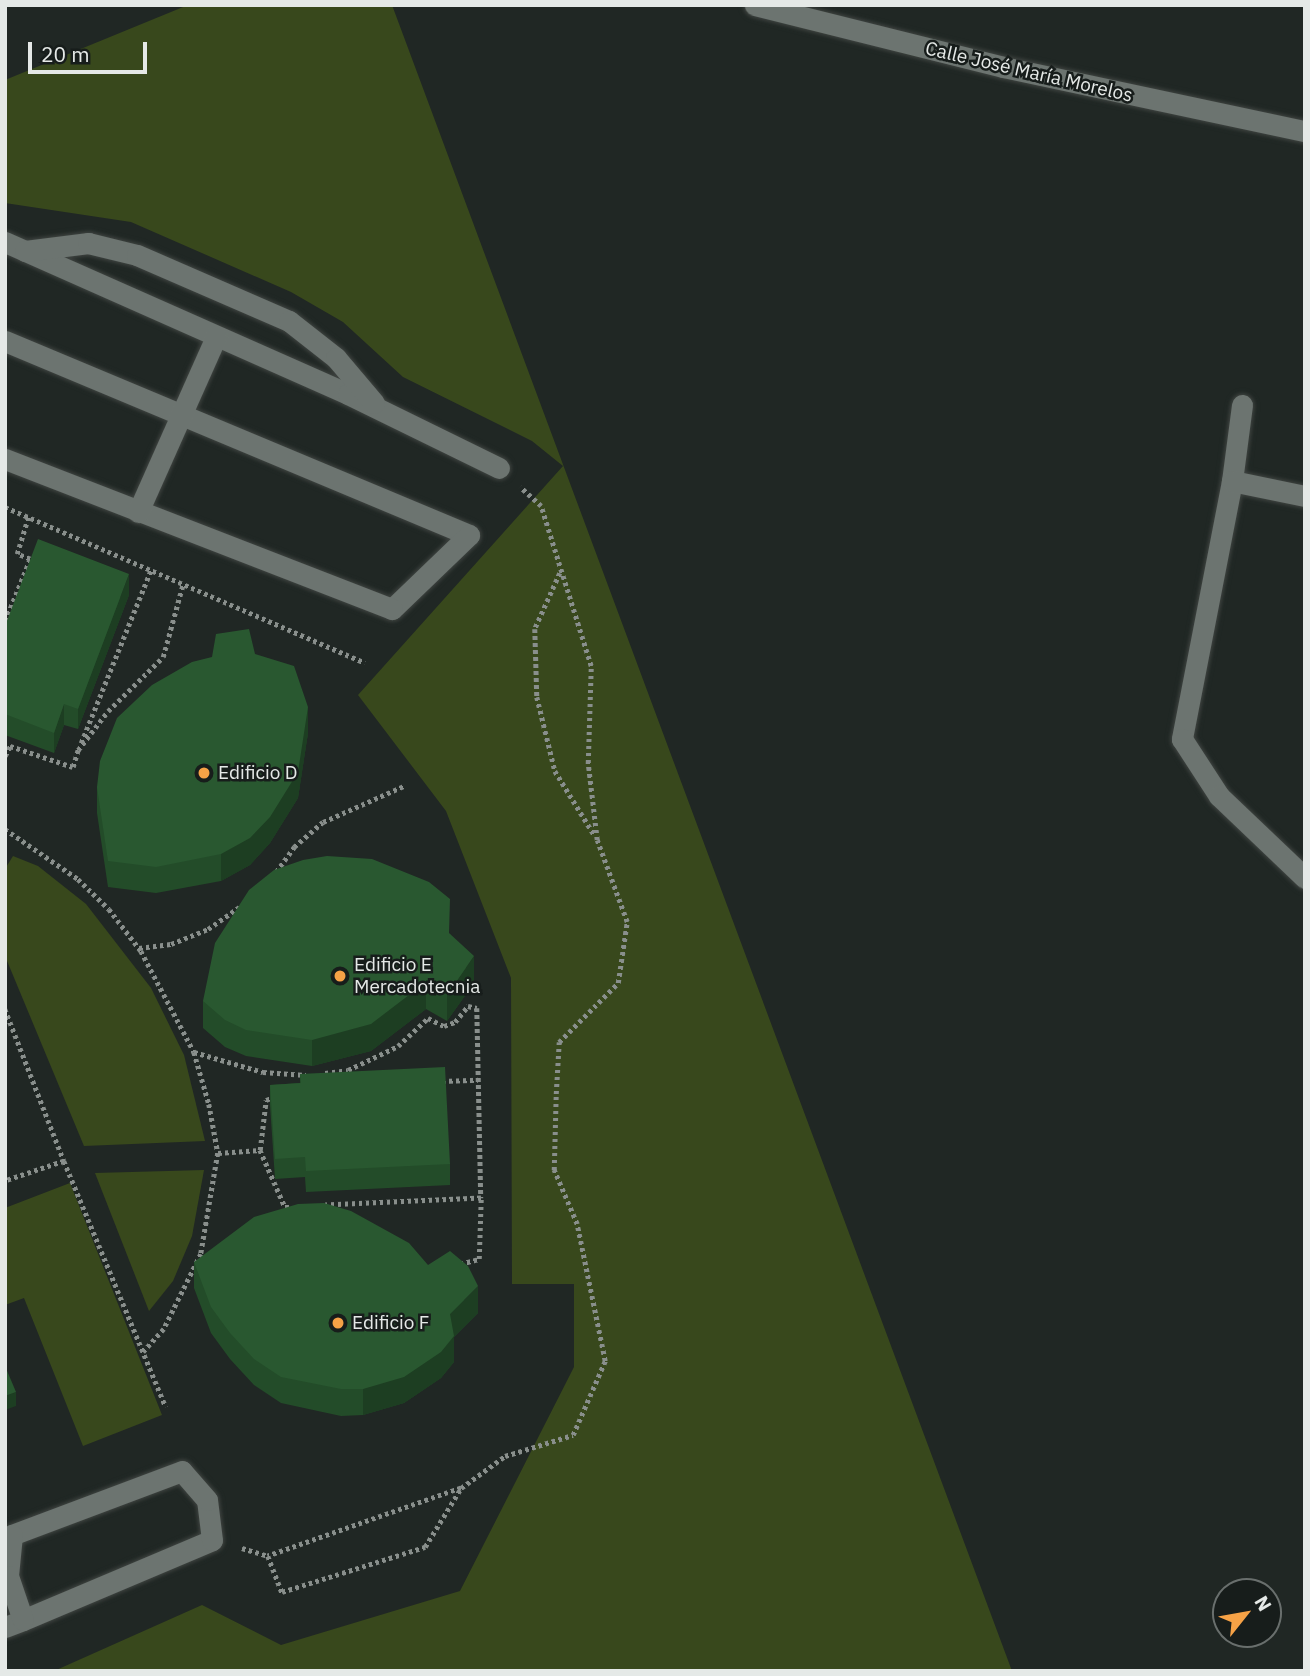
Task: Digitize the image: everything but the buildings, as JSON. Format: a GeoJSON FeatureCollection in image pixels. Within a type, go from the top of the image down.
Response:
{"type":"FeatureCollection","features":[{"type":"Feature","properties":{"kind":"street","name":"Calle José María Morelos"},"geometry":{"type":"LineString","coordinates":[[755,5],[1003,67],[1305,131]]}},
{"type":"Feature","properties":{"kind":"street"},"geometry":{"type":"LineString","coordinates":[[15,247],[88,243],[137,255],[289,321],[336,358],[380,410]]}},
{"type":"Feature","properties":{"kind":"street"},"geometry":{"type":"LineString","coordinates":[[15,247],[380,410],[499,468]]}},
{"type":"Feature","properties":{"kind":"street"},"geometry":{"type":"LineString","coordinates":[[138,512],[216,337]]}},
{"type":"Feature","properties":{"kind":"street"},"geometry":{"type":"LineString","coordinates":[[5,341],[470,535],[392,609],[5,458]]}},
{"type":"Feature","properties":{"kind":"street"},"geometry":{"type":"LineString","coordinates":[[1242,405],[1232,481],[1182,739],[1219,796],[1305,878]]}},
{"type":"Feature","properties":{"kind":"street"},"geometry":{"type":"LineString","coordinates":[[1232,481],[1305,496]]}},
{"type":"Feature","properties":{"kind":"street"},"geometry":{"type":"LineString","coordinates":[[182,1471],[207,1500],[212,1540],[14,1624],[8,1576],[12,1535],[182,1471]]}},
{"type":"Feature","properties":{"kind":"path"},"geometry":{"type":"LineString","coordinates":[[499,468],[541,506],[591,666],[588,763],[597,839]]}},
{"type":"Feature","properties":{"kind":"path"},"geometry":{"type":"LineString","coordinates":[[5,507],[365,663]]}},
{"type":"Feature","properties":{"kind":"path"},"geometry":{"type":"LineString","coordinates":[[5,621],[30,559],[17,554],[28,517]]}},
{"type":"Feature","properties":{"kind":"path"},"geometry":{"type":"LineString","coordinates":[[5,756],[8,745],[73,767],[151,570]]}},
{"type":"Feature","properties":{"kind":"path"},"geometry":{"type":"LineString","coordinates":[[461,1488],[425,1547],[282,1592],[268,1556],[461,1488],[505,1456],[573,1435],[605,1361],[578,1224],[554,1170],[559,1042],[618,984],[627,922],[597,839],[555,771],[537,698],[535,629],[560,572]]}},
{"type":"Feature","properties":{"kind":"path"},"geometry":{"type":"LineString","coordinates":[[78,750],[134,683],[163,657],[183,584]]}},
{"type":"Feature","properties":{"kind":"path"},"geometry":{"type":"LineString","coordinates":[[271,879],[294,847],[323,822],[404,786]]}},
{"type":"Feature","properties":{"kind":"path"},"geometry":{"type":"LineString","coordinates":[[5,829],[78,878],[138,948],[194,1052],[218,1153],[201,1254],[164,1329],[143,1352]]}},
{"type":"Feature","properties":{"kind":"path"},"geometry":{"type":"LineString","coordinates":[[138,948],[171,944],[208,929],[251,897]]}},
{"type":"Feature","properties":{"kind":"path"},"geometry":{"type":"LineString","coordinates":[[322,1073],[348,1070],[398,1046],[428,1018],[444,1026],[455,1022],[468,1006],[477,1008],[481,1198],[479,1259],[446,1271]]}},
{"type":"Feature","properties":{"kind":"path"},"geometry":{"type":"LineString","coordinates":[[5,1009],[166,1407]]}},
{"type":"Feature","properties":{"kind":"path"},"geometry":{"type":"LineString","coordinates":[[194,1052],[263,1072],[309,1075]]}},
{"type":"Feature","properties":{"kind":"path"},"geometry":{"type":"LineString","coordinates":[[430,1082],[478,1080]]}},
{"type":"Feature","properties":{"kind":"path"},"geometry":{"type":"LineString","coordinates":[[279,1095],[266,1100],[260,1150],[285,1207],[299,1206]]}},
{"type":"Feature","properties":{"kind":"path"},"geometry":{"type":"LineString","coordinates":[[218,1153],[260,1150]]}},
{"type":"Feature","properties":{"kind":"path"},"geometry":{"type":"LineString","coordinates":[[5,1181],[64,1160]]}},
{"type":"Feature","properties":{"kind":"path"},"geometry":{"type":"LineString","coordinates":[[313,1206],[481,1198]]}},
{"type":"Feature","properties":{"kind":"green space"},"geometry":{"type":"Polygon","coordinates":[[[188,5],[392,5],[1012,1671],[54,1671],[202,1605],[281,1645],[460,1591],[574,1367],[574,1284],[512,1284],[511,978],[446,811],[358,695],[563,466],[532,441],[403,377],[343,322],[291,292],[131,222],[5,203],[5,80],[188,5]]]}},
{"type":"Feature","properties":{"kind":"green space"},"geometry":{"type":"Polygon","coordinates":[[[13,856],[38,866],[86,904],[151,988],[184,1055],[205,1141],[84,1146],[5,956],[5,869],[13,856]]]}},
{"type":"Feature","properties":{"kind":"green space"},"geometry":{"type":"Polygon","coordinates":[[[204,1170],[192,1236],[173,1281],[149,1311],[95,1173],[204,1170]]]}},
{"type":"Feature","properties":{"kind":"green space"},"geometry":{"type":"Polygon","coordinates":[[[70,1183],[162,1415],[83,1446],[24,1298],[5,1305],[5,1208],[70,1183]]]}},
{"type":"Feature","properties":{"kind":"place","name":"Edificio D"},"geometry":{"type":"Point","coordinates":[204,773]}},
{"type":"Feature","properties":{"kind":"place","name":"Edificio E Mercadotecnia"},"geometry":{"type":"Point","coordinates":[340,976]}},
{"type":"Feature","properties":{"kind":"place","name":"Edificio F"},"geometry":{"type":"Point","coordinates":[338,1323]}}]}
